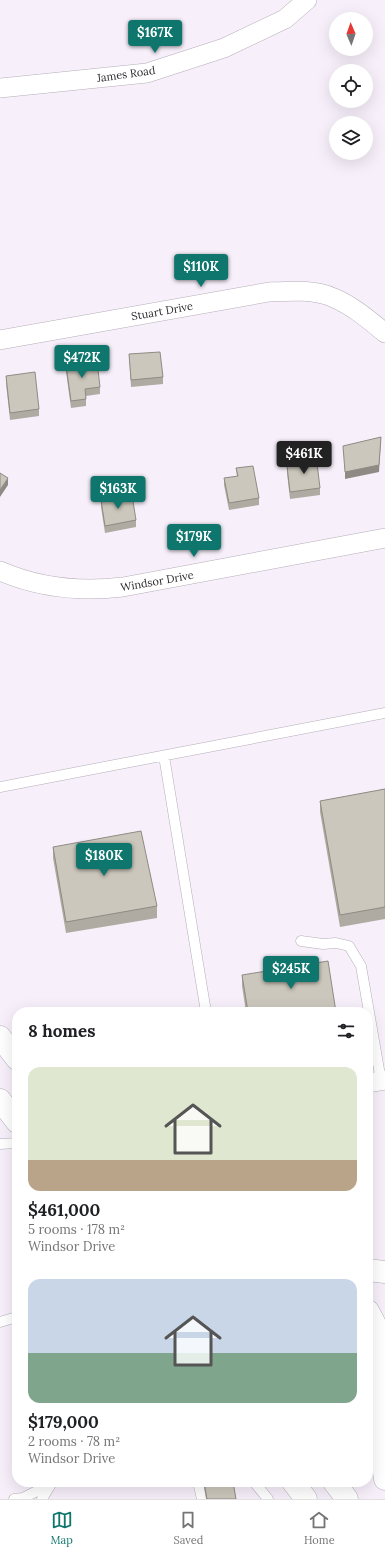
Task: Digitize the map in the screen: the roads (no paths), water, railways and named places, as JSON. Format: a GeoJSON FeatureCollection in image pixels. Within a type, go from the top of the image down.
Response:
{"type":"FeatureCollection","features":[{"type":"Feature","properties":{"kind":"highway"},"geometry":{"type":"LineString","coordinates":[[0,1037],[12,1053]]}},
{"type":"Feature","properties":{"kind":"highway"},"geometry":{"type":"LineString","coordinates":[[0,1100],[12,1116]]}},
{"type":"Feature","properties":{"kind":"highway"},"geometry":{"type":"LineString","coordinates":[[373,1271],[385,1272]]}},
{"type":"Feature","properties":{"kind":"highway"},"geometry":{"type":"LineString","coordinates":[[377,1319],[379,1390],[378,1434],[385,1480]]}},
{"type":"Feature","properties":{"kind":"highway"},"geometry":{"type":"LineString","coordinates":[[297,1487],[306,1499]]}},
{"type":"Feature","properties":{"kind":"highway"},"geometry":{"type":"LineString","coordinates":[[338,1487],[347,1499]]}},
{"type":"Feature","properties":{"kind":"street","name":"James Road"},"geometry":{"type":"LineString","coordinates":[[0,88],[148,73],[224,48],[284,19],[307,0]]}},
{"type":"Feature","properties":{"kind":"street","name":"Stuart Drive"},"geometry":{"type":"LineString","coordinates":[[0,340],[269,292],[301,291],[333,297],[357,311],[385,333]]}},
{"type":"Feature","properties":{"kind":"street","name":"Windsor Drive"},"geometry":{"type":"LineString","coordinates":[[0,571],[31,582],[55,587],[104,589],[131,586],[385,538]]}},
{"type":"Feature","properties":{"kind":"lane"},"geometry":{"type":"LineString","coordinates":[[0,787],[385,713]]}},
{"type":"Feature","properties":{"kind":"lane"},"geometry":{"type":"LineString","coordinates":[[164,756],[205,1007]]}},
{"type":"Feature","properties":{"kind":"lane"},"geometry":{"type":"LineString","coordinates":[[301,941],[323,944],[336,943],[348,946],[361,966],[367,1007]]}},
{"type":"Feature","properties":{"kind":"lane"},"geometry":{"type":"LineString","coordinates":[[373,1047],[378,1081]]}},
{"type":"Feature","properties":{"kind":"lane"},"geometry":{"type":"LineString","coordinates":[[0,1144],[12,1143]]}},
{"type":"Feature","properties":{"kind":"lane"},"geometry":{"type":"LineString","coordinates":[[0,1322],[12,1318]]}},
{"type":"Feature","properties":{"kind":"lane"},"geometry":{"type":"LineString","coordinates":[[14,1499],[23,1498],[44,1487]]}},
{"type":"Feature","properties":{"kind":"lane"},"geometry":{"type":"LineString","coordinates":[[42,1499],[50,1487]]}},
{"type":"Feature","properties":{"kind":"lane"},"geometry":{"type":"LineString","coordinates":[[199,1487],[202,1499]]}},
{"type":"Feature","properties":{"kind":"lane"},"geometry":{"type":"LineString","coordinates":[[258,1487],[268,1499]]}}]}
